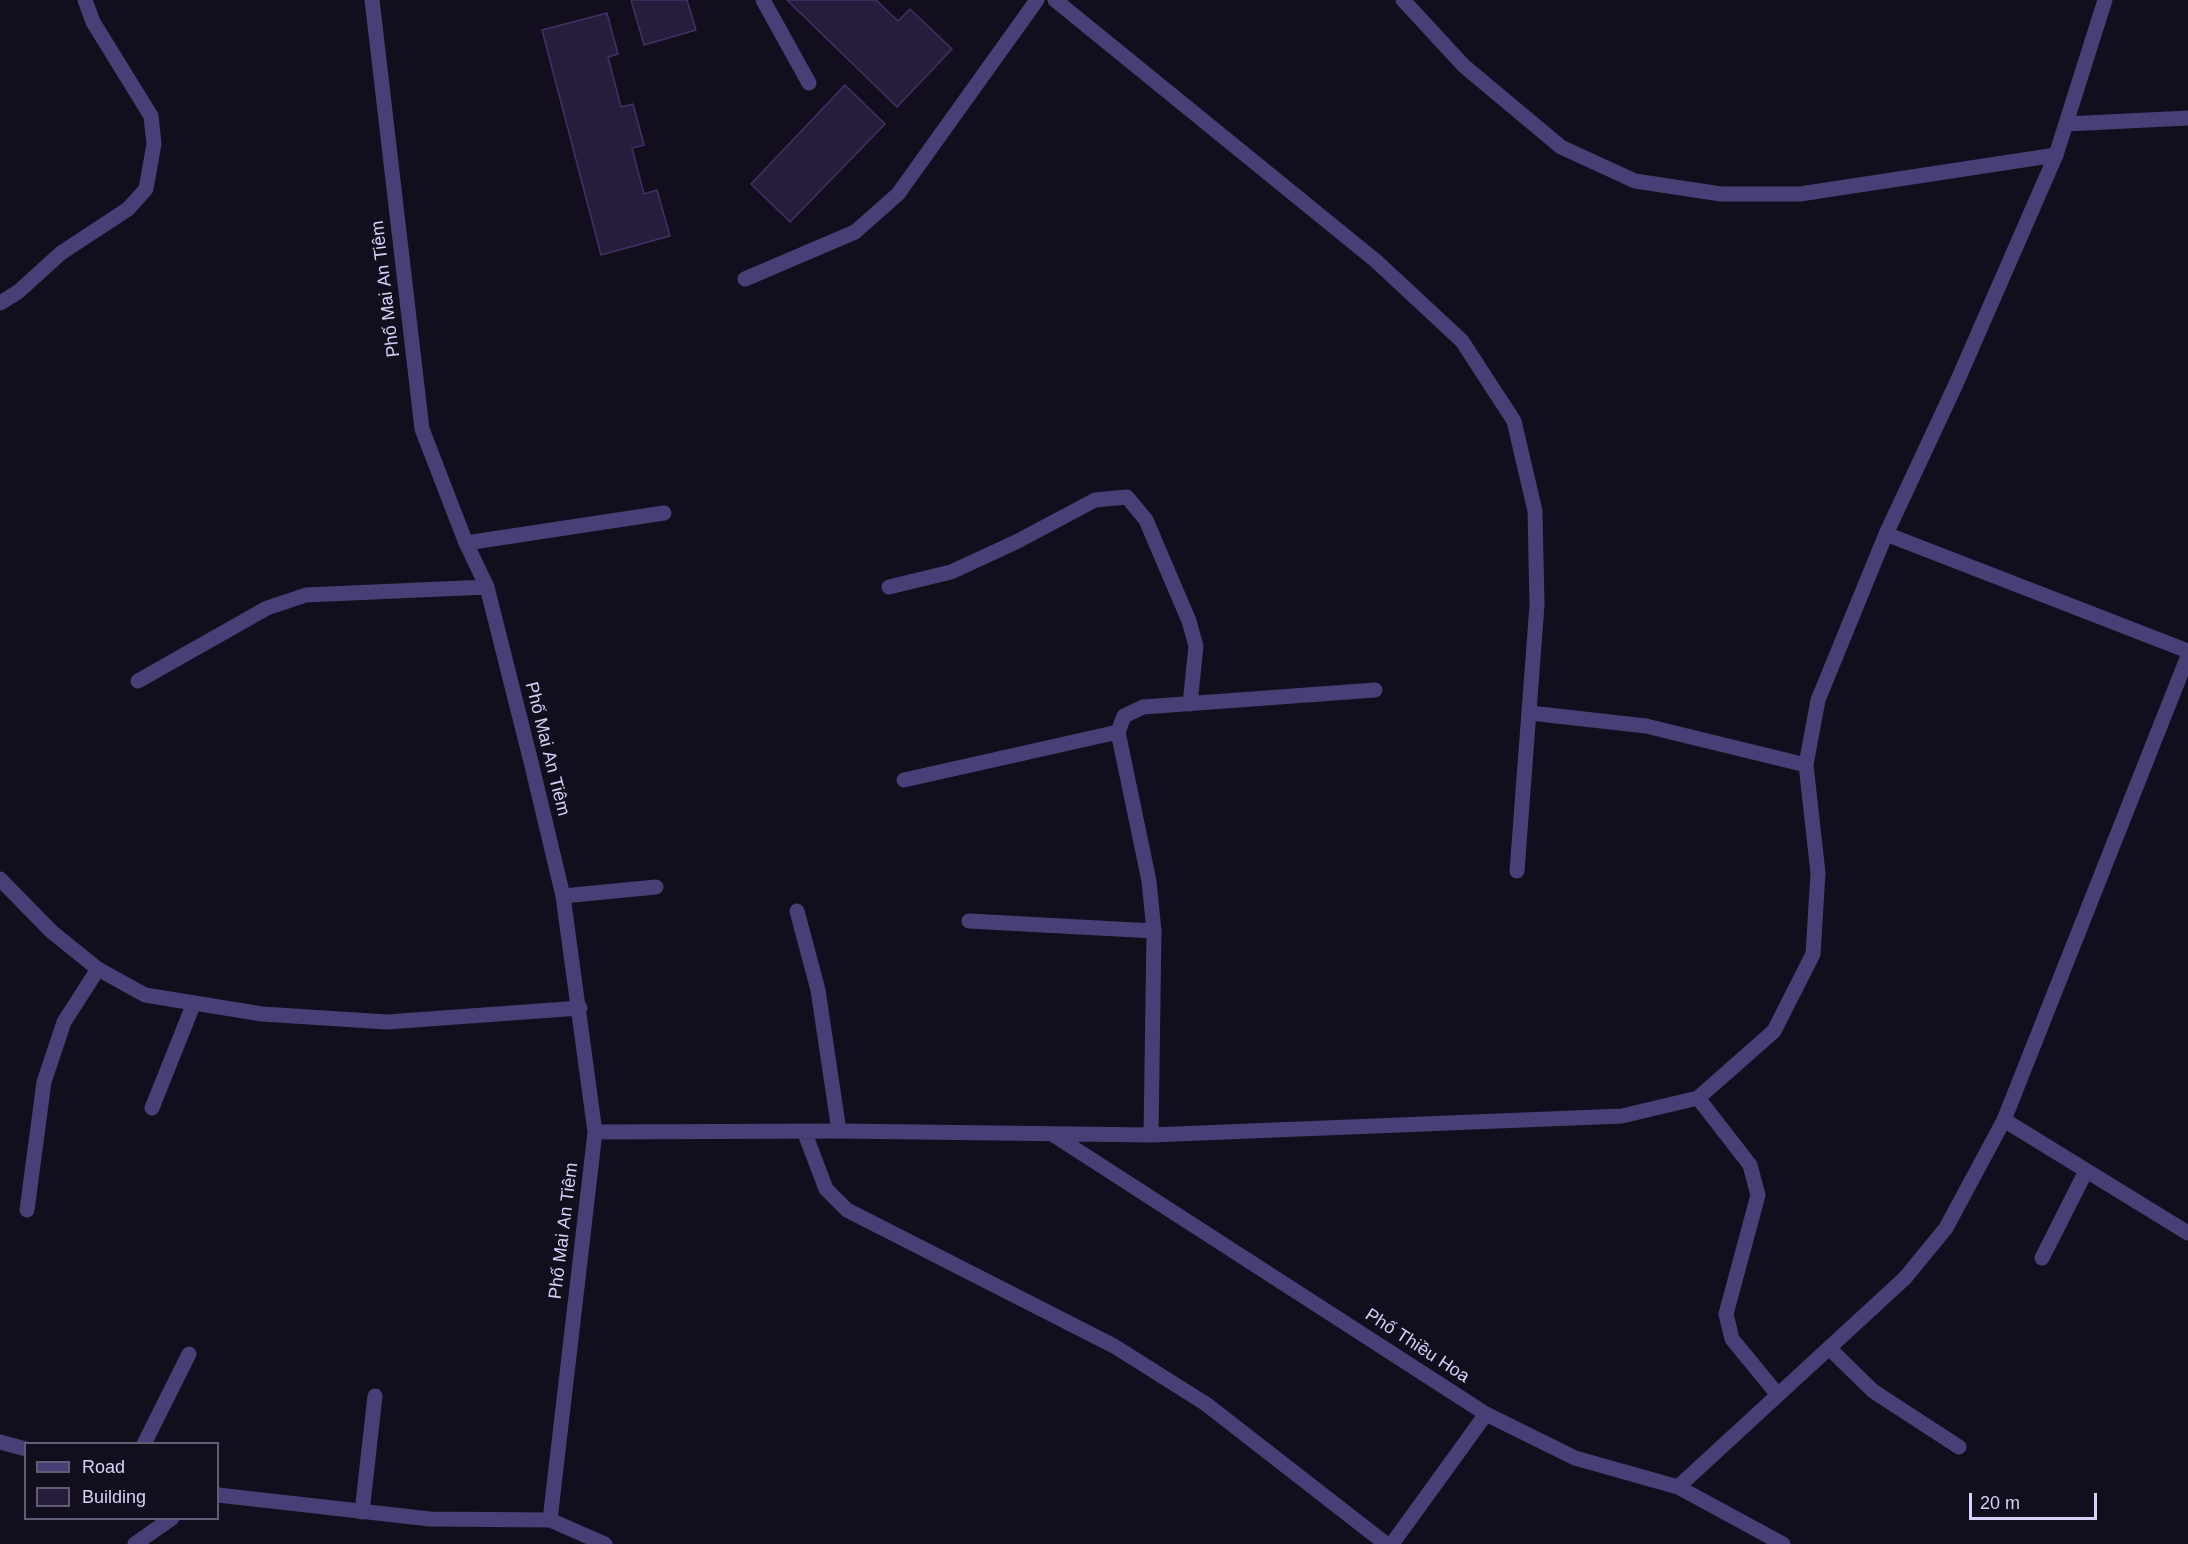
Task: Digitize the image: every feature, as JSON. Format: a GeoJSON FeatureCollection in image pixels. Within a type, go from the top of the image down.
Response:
{"type":"FeatureCollection","features":[{"type":"Feature","properties":{"kind":"street"},"geometry":{"type":"LineString","coordinates":[[0,303],[18,292],[62,253],[128,209],[146,189],[154,144],[151,116],[93,22],[85,0]]}},
{"type":"Feature","properties":{"kind":"street","name":"Phố Mai An Tiêm"},"geometry":{"type":"LineString","coordinates":[[372,0],[423,429],[466,543],[487,587],[563,896],[595,1132],[550,1520]]}},
{"type":"Feature","properties":{"kind":"street"},"geometry":{"type":"LineString","coordinates":[[763,0],[809,83]]}},
{"type":"Feature","properties":{"kind":"street"},"geometry":{"type":"LineString","coordinates":[[745,279],[855,232],[898,194],[1037,0]]}},
{"type":"Feature","properties":{"kind":"street"},"geometry":{"type":"LineString","coordinates":[[1055,0],[1376,261],[1462,341],[1514,421],[1535,511],[1537,605],[1517,871]]}},
{"type":"Feature","properties":{"kind":"street"},"geometry":{"type":"LineString","coordinates":[[1403,0],[1464,66],[1562,147],[1635,181],[1721,194],[1800,194],[2056,156]]}},
{"type":"Feature","properties":{"kind":"street"},"geometry":{"type":"LineString","coordinates":[[595,1132],[839,1131],[1151,1135],[1622,1116],[1698,1098],[1774,1031],[1813,954],[1818,873],[1806,765],[1818,700],[1886,534],[1956,384],[2056,156],[2105,0]]}},
{"type":"Feature","properties":{"kind":"street"},"geometry":{"type":"LineString","coordinates":[[2066,124],[2188,118]]}},
{"type":"Feature","properties":{"kind":"street"},"geometry":{"type":"LineString","coordinates":[[889,587],[951,572],[1016,542],[1095,500],[1127,496],[1146,520],[1189,621],[1196,646],[1190,704]]}},
{"type":"Feature","properties":{"kind":"street"},"geometry":{"type":"LineString","coordinates":[[466,543],[664,513]]}},
{"type":"Feature","properties":{"kind":"street"},"geometry":{"type":"LineString","coordinates":[[1886,534],[2188,651]]}},
{"type":"Feature","properties":{"kind":"street"},"geometry":{"type":"LineString","coordinates":[[138,681],[267,609],[306,594],[487,587]]}},
{"type":"Feature","properties":{"kind":"street"},"geometry":{"type":"LineString","coordinates":[[1677,1487],[1905,1278],[1947,1228],[2004,1120],[2188,656]]}},
{"type":"Feature","properties":{"kind":"street"},"geometry":{"type":"LineString","coordinates":[[1151,1135],[1154,931],[1149,881],[1118,732],[1124,716],[1143,707],[1375,690]]}},
{"type":"Feature","properties":{"kind":"street"},"geometry":{"type":"LineString","coordinates":[[1530,713],[1646,726],[1806,765]]}},
{"type":"Feature","properties":{"kind":"street"},"geometry":{"type":"LineString","coordinates":[[904,780],[1118,732]]}},
{"type":"Feature","properties":{"kind":"street"},"geometry":{"type":"LineString","coordinates":[[0,879],[52,932],[98,969],[145,995],[262,1014],[387,1022],[580,1008]]}},
{"type":"Feature","properties":{"kind":"street"},"geometry":{"type":"LineString","coordinates":[[563,896],[656,887]]}},
{"type":"Feature","properties":{"kind":"street"},"geometry":{"type":"LineString","coordinates":[[797,910],[818,990],[839,1131]]}},
{"type":"Feature","properties":{"kind":"street"},"geometry":{"type":"LineString","coordinates":[[969,921],[1154,931]]}},
{"type":"Feature","properties":{"kind":"street"},"geometry":{"type":"LineString","coordinates":[[27,1210],[44,1082],[64,1022],[98,969]]}},
{"type":"Feature","properties":{"kind":"street"},"geometry":{"type":"LineString","coordinates":[[152,1107],[194,1004]]}},
{"type":"Feature","properties":{"kind":"street"},"geometry":{"type":"LineString","coordinates":[[1698,1098],[1750,1165],[1758,1195],[1726,1314],[1732,1339],[1778,1395]]}},
{"type":"Feature","properties":{"kind":"street"},"geometry":{"type":"LineString","coordinates":[[2004,1120],[2188,1233]]}},
{"type":"Feature","properties":{"kind":"street"},"geometry":{"type":"LineString","coordinates":[[804,1131],[825,1189],[847,1210],[1114,1346],[1206,1404],[1386,1544]]}},
{"type":"Feature","properties":{"kind":"street","name":"Phố Thiều Hoa"},"geometry":{"type":"LineString","coordinates":[[1052,1134],[1486,1414],[1575,1458],[1677,1487],[1783,1544]]}},
{"type":"Feature","properties":{"kind":"street"},"geometry":{"type":"LineString","coordinates":[[2042,1258],[2086,1171]]}},
{"type":"Feature","properties":{"kind":"street"},"geometry":{"type":"LineString","coordinates":[[1829,1348],[1874,1391],[1959,1447]]}},
{"type":"Feature","properties":{"kind":"street"},"geometry":{"type":"LineString","coordinates":[[145,1442],[189,1354]]}},
{"type":"Feature","properties":{"kind":"street"},"geometry":{"type":"LineString","coordinates":[[362,1512],[375,1396]]}},
{"type":"Feature","properties":{"kind":"street"},"geometry":{"type":"LineString","coordinates":[[1392,1544],[1486,1414]]}},
{"type":"Feature","properties":{"kind":"street"},"geometry":{"type":"LineString","coordinates":[[0,1442],[24,1448]]}},
{"type":"Feature","properties":{"kind":"street"},"geometry":{"type":"LineString","coordinates":[[219,1496],[430,1519],[550,1520],[605,1544]]}},
{"type":"Feature","properties":{"kind":"street"},"geometry":{"type":"LineString","coordinates":[[135,1544],[169,1520]]}},
{"type":"Feature","properties":{"kind":"building"},"geometry":{"type":"Polygon","coordinates":[[[631,0],[687,0],[696,30],[644,45],[631,0]]]}},
{"type":"Feature","properties":{"kind":"building"},"geometry":{"type":"Polygon","coordinates":[[[787,0],[876,0],[898,21],[910,9],[952,49],[897,107],[787,0]]]}},
{"type":"Feature","properties":{"kind":"building"},"geometry":{"type":"Polygon","coordinates":[[[607,13],[618,54],[608,57],[621,107],[633,104],[644,145],[632,148],[644,194],[657,190],[670,236],[601,255],[542,30],[607,13]]]}},
{"type":"Feature","properties":{"kind":"building"},"geometry":{"type":"Polygon","coordinates":[[[845,85],[885,124],[790,222],[751,184],[845,85]]]}}]}
